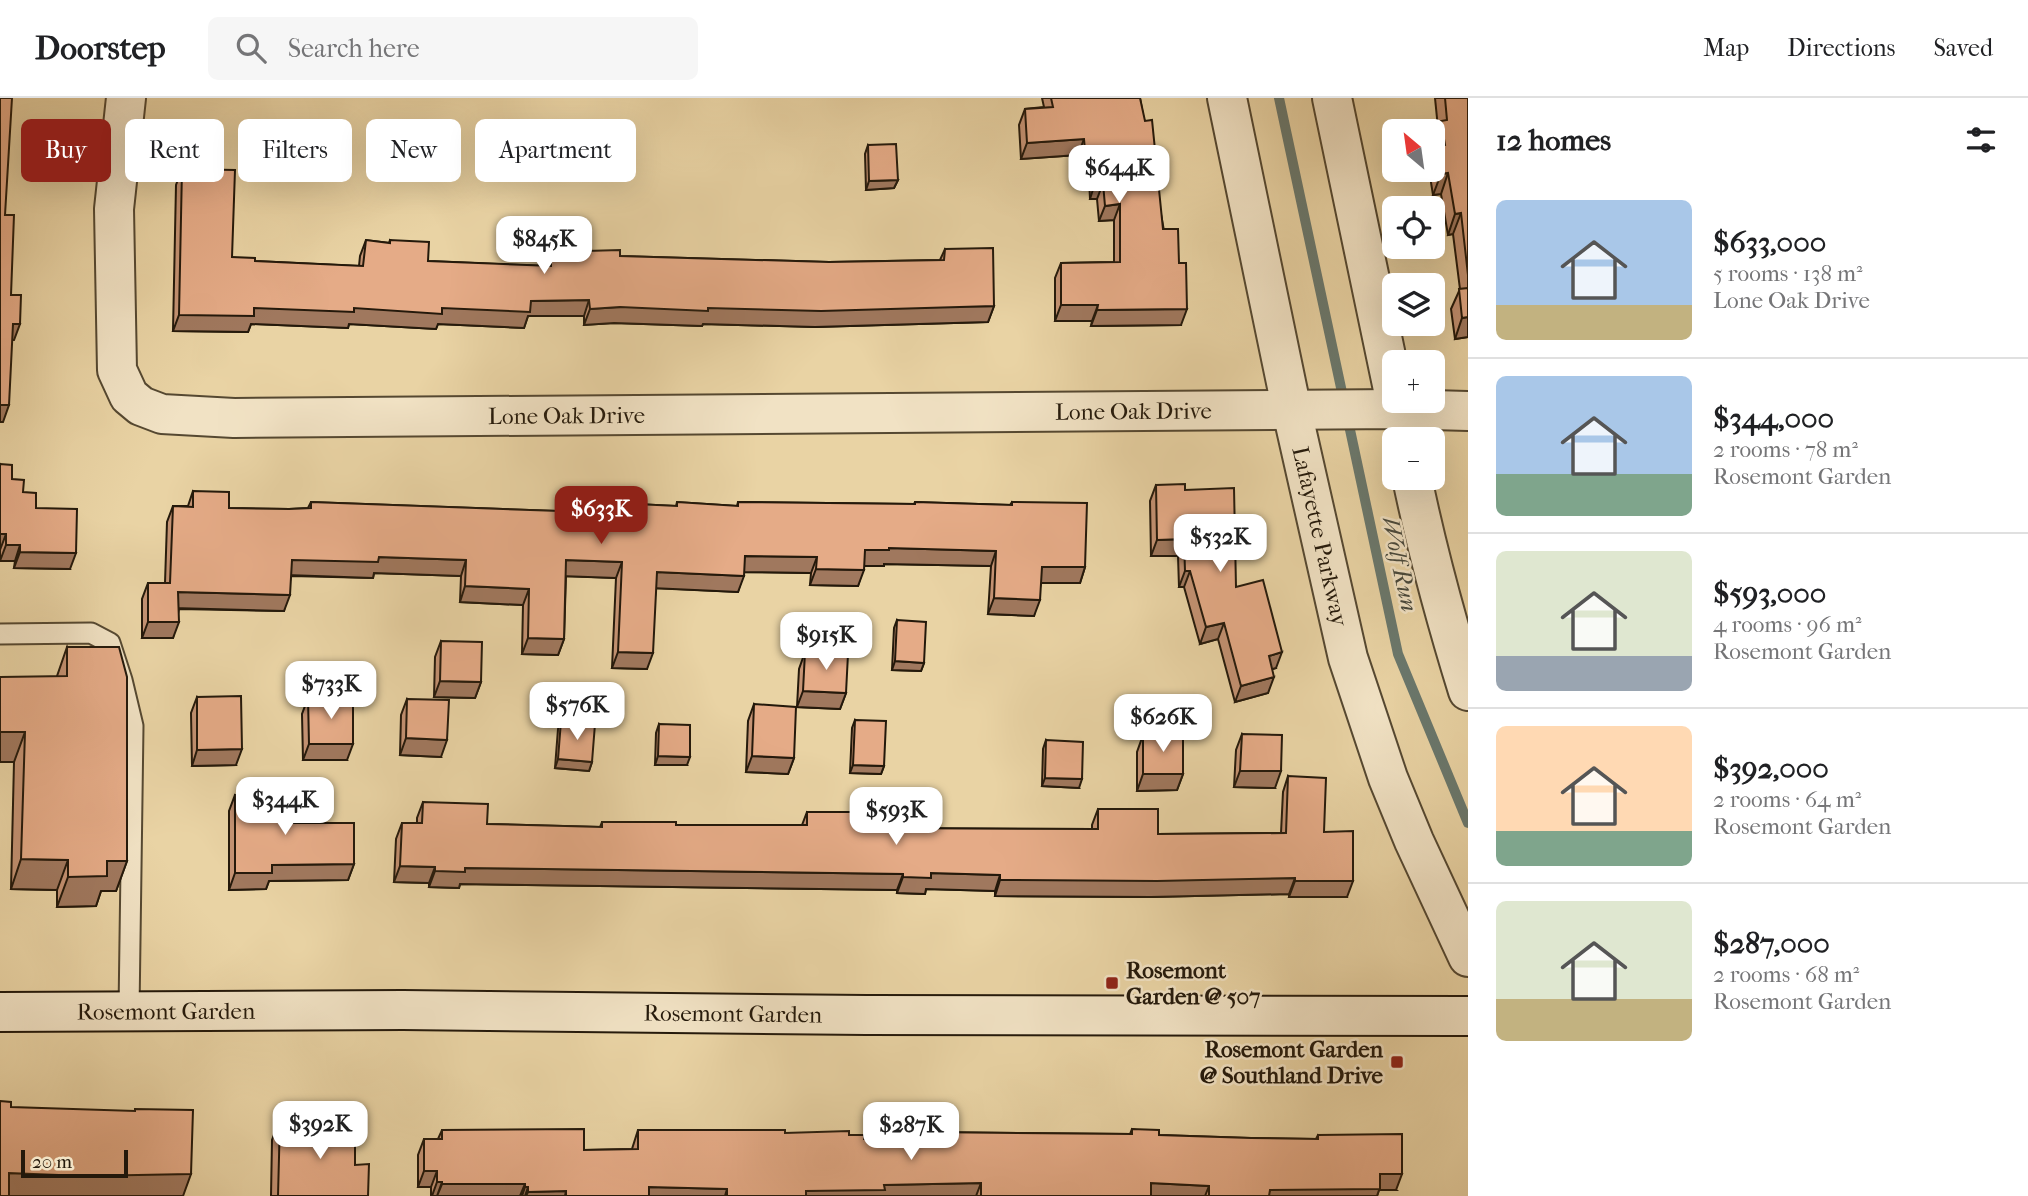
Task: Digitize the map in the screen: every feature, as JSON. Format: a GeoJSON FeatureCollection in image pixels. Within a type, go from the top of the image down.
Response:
{"type":"FeatureCollection","features":[{"type":"Feature","properties":{"kind":"street","name":"Lone Oak Drive"},"geometry":{"type":"LineString","coordinates":[[126,98],[114,209],[117,370],[128,396],[141,406],[162,414],[248,418],[1382,412]]}},
{"type":"Feature","properties":{"kind":"street","name":"Lafayette Parkway"},"geometry":{"type":"LineString","coordinates":[[1227,98],[1301,411],[1348,658],[1388,778],[1468,957]]}},
{"type":"Feature","properties":{"kind":"street"},"geometry":{"type":"LineString","coordinates":[[1332,98],[1382,351]]}},
{"type":"Feature","properties":{"kind":"street","name":"Lone Oak Drive"},"geometry":{"type":"LineString","coordinates":[[1445,411],[1468,411]]}},
{"type":"Feature","properties":{"kind":"street"},"geometry":{"type":"LineString","coordinates":[[1415,490],[1447,626],[1468,691]]}},
{"type":"Feature","properties":{"kind":"street","name":"Rosemont Garden"},"geometry":{"type":"LineString","coordinates":[[0,1012],[403,1010],[866,1015],[1468,1016]]}},
{"type":"Feature","properties":{"kind":"lane"},"geometry":{"type":"LineString","coordinates":[[0,634],[91,633],[110,643],[133,726],[129,1011]]}},
{"type":"Feature","properties":{"kind":"building"},"geometry":{"type":"Polygon","coordinates":[[[0,98],[12,98],[5,215],[14,215],[11,295],[21,295],[20,324],[13,324],[9,405],[0,405],[0,98]]]}},
{"type":"Feature","properties":{"kind":"building"},"geometry":{"type":"Polygon","coordinates":[[[1051,98],[1140,98],[1145,121],[1152,120],[1163,229],[1178,229],[1179,263],[1186,263],[1187,309],[1097,310],[1098,305],[1061,305],[1061,263],[1120,262],[1120,204],[1105,206],[1103,183],[1095,183],[1094,161],[1086,162],[1084,139],[1027,143],[1025,109],[1053,107],[1051,98]]]}},
{"type":"Feature","properties":{"kind":"building"},"geometry":{"type":"Polygon","coordinates":[[[1445,98],[1468,98],[1468,275],[1461,213],[1455,214],[1446,173],[1445,98]]]}},
{"type":"Feature","properties":{"kind":"building"},"geometry":{"type":"Polygon","coordinates":[[[896,144],[898,180],[869,181],[868,145],[896,144]]]}},
{"type":"Feature","properties":{"kind":"building"},"geometry":{"type":"Polygon","coordinates":[[[224,170],[235,170],[232,257],[255,258],[255,261],[363,266],[366,240],[390,243],[390,240],[429,242],[428,261],[551,266],[551,252],[620,250],[620,256],[829,262],[944,260],[945,249],[993,248],[994,306],[821,311],[708,308],[708,311],[620,307],[590,309],[589,300],[531,301],[530,312],[442,308],[442,314],[354,308],[354,312],[254,308],[254,316],[179,315],[182,182],[224,182],[224,170]]]}},
{"type":"Feature","properties":{"kind":"building"},"geometry":{"type":"Polygon","coordinates":[[[1468,288],[1468,317],[1462,318],[1459,289],[1468,288]]]}},
{"type":"Feature","properties":{"kind":"building"},"geometry":{"type":"Polygon","coordinates":[[[0,464],[12,465],[12,479],[24,480],[23,492],[36,493],[36,508],[77,509],[76,553],[20,552],[20,545],[6,545],[6,534],[0,534],[0,464]]]}},
{"type":"Feature","properties":{"kind":"building"},"geometry":{"type":"Polygon","coordinates":[[[1185,484],[1185,490],[1234,488],[1236,587],[1263,580],[1282,652],[1269,656],[1274,677],[1241,686],[1224,623],[1206,627],[1190,571],[1185,571],[1184,539],[1157,540],[1156,485],[1185,484]]]}},
{"type":"Feature","properties":{"kind":"building"},"geometry":{"type":"Polygon","coordinates":[[[193,491],[229,492],[229,508],[289,509],[311,508],[311,502],[559,511],[559,507],[636,507],[636,504],[677,506],[677,502],[738,506],[738,502],[1012,505],[1012,502],[1087,503],[1085,567],[1042,567],[1040,600],[994,598],[996,551],[889,548],[865,550],[864,570],[816,569],[817,557],[745,556],[744,576],[657,572],[653,653],[618,652],[622,562],[566,560],[564,639],[528,638],[529,589],[465,586],[466,560],[379,557],[378,562],[292,560],[290,595],[178,592],[179,622],[148,622],[148,583],[170,583],[173,506],[193,507],[193,491]]]}},
{"type":"Feature","properties":{"kind":"building"},"geometry":{"type":"Polygon","coordinates":[[[897,620],[926,622],[924,663],[895,661],[897,620]]]}},
{"type":"Feature","properties":{"kind":"building"},"geometry":{"type":"Polygon","coordinates":[[[441,641],[482,642],[481,682],[440,681],[441,641]]]}},
{"type":"Feature","properties":{"kind":"building"},"geometry":{"type":"Polygon","coordinates":[[[67,647],[119,647],[127,677],[127,861],[107,861],[107,876],[68,877],[68,860],[21,859],[25,732],[0,732],[0,677],[67,676],[67,647]]]}},
{"type":"Feature","properties":{"kind":"building"},"geometry":{"type":"Polygon","coordinates":[[[805,652],[848,654],[846,693],[803,691],[805,652]]]}},
{"type":"Feature","properties":{"kind":"building"},"geometry":{"type":"Polygon","coordinates":[[[241,696],[242,749],[197,750],[197,697],[241,696]]]}},
{"type":"Feature","properties":{"kind":"building"},"geometry":{"type":"Polygon","coordinates":[[[353,697],[353,744],[309,744],[308,698],[353,697]]]}},
{"type":"Feature","properties":{"kind":"building"},"geometry":{"type":"Polygon","coordinates":[[[407,699],[449,700],[447,740],[406,738],[407,699]]]}},
{"type":"Feature","properties":{"kind":"building"},"geometry":{"type":"Polygon","coordinates":[[[754,704],[796,707],[794,758],[752,756],[754,704]]]}},
{"type":"Feature","properties":{"kind":"building"},"geometry":{"type":"Polygon","coordinates":[[[855,720],[886,721],[884,766],[853,765],[855,720]]]}},
{"type":"Feature","properties":{"kind":"building"},"geometry":{"type":"Polygon","coordinates":[[[561,721],[595,724],[592,762],[558,759],[561,721]]]}},
{"type":"Feature","properties":{"kind":"building"},"geometry":{"type":"Polygon","coordinates":[[[659,724],[690,725],[690,757],[658,756],[659,724]]]}},
{"type":"Feature","properties":{"kind":"building"},"geometry":{"type":"Polygon","coordinates":[[[1242,734],[1282,735],[1281,771],[1240,771],[1242,734]]]}},
{"type":"Feature","properties":{"kind":"building"},"geometry":{"type":"Polygon","coordinates":[[[1143,735],[1183,735],[1183,774],[1143,774],[1143,735]]]}},
{"type":"Feature","properties":{"kind":"building"},"geometry":{"type":"Polygon","coordinates":[[[1046,740],[1083,742],[1082,779],[1045,778],[1046,740]]]}},
{"type":"Feature","properties":{"kind":"building"},"geometry":{"type":"Polygon","coordinates":[[[1288,776],[1326,778],[1324,832],[1353,831],[1353,881],[1295,881],[1295,878],[1000,880],[1000,875],[931,873],[931,878],[903,877],[903,874],[465,868],[465,872],[435,871],[435,867],[400,866],[402,823],[422,823],[423,802],[488,804],[487,824],[602,827],[602,822],[807,825],[807,812],[857,812],[857,826],[867,828],[1098,829],[1098,809],[1158,809],[1158,834],[1286,833],[1288,776]]]}},
{"type":"Feature","properties":{"kind":"building"},"geometry":{"type":"Polygon","coordinates":[[[235,795],[287,795],[287,823],[354,823],[354,864],[272,865],[272,873],[235,873],[235,795]]]}},
{"type":"Feature","properties":{"kind":"building"},"geometry":{"type":"Polygon","coordinates":[[[0,1101],[11,1102],[11,1107],[193,1110],[191,1174],[84,1176],[9,1173],[9,1196],[0,1196],[0,1101]]]}},
{"type":"Feature","properties":{"kind":"building"},"geometry":{"type":"Polygon","coordinates":[[[280,1119],[307,1123],[355,1124],[355,1165],[369,1164],[368,1196],[278,1196],[280,1119]]]}},
{"type":"Feature","properties":{"kind":"building"},"geometry":{"type":"Polygon","coordinates":[[[584,1129],[584,1150],[638,1149],[638,1130],[785,1130],[785,1133],[849,1131],[849,1135],[864,1135],[864,1139],[923,1137],[923,1132],[1132,1134],[1132,1129],[1159,1130],[1159,1135],[1251,1138],[1318,1139],[1318,1135],[1402,1134],[1402,1174],[1380,1174],[1380,1189],[1270,1190],[1269,1196],[1209,1196],[1209,1186],[1151,1183],[1151,1196],[981,1196],[981,1183],[884,1185],[885,1190],[806,1191],[806,1196],[727,1196],[727,1189],[649,1187],[649,1196],[566,1196],[566,1191],[528,1192],[525,1184],[442,1184],[437,1182],[437,1171],[424,1171],[424,1139],[442,1139],[442,1130],[584,1129]]]}},
{"type":"Feature","properties":{"kind":"waterway","name":"Wolf Run"},"geometry":{"type":"LineString","coordinates":[[1279,98],[1398,654],[1468,823]]}},
{"type":"Feature","properties":{"kind":"place","name":"Rosemont Garden @ 507"},"geometry":{"type":"Point","coordinates":[1112,983]}},
{"type":"Feature","properties":{"kind":"place","name":"Rosemont Garden @ Southland Drive"},"geometry":{"type":"Point","coordinates":[1397,1062]}}]}
